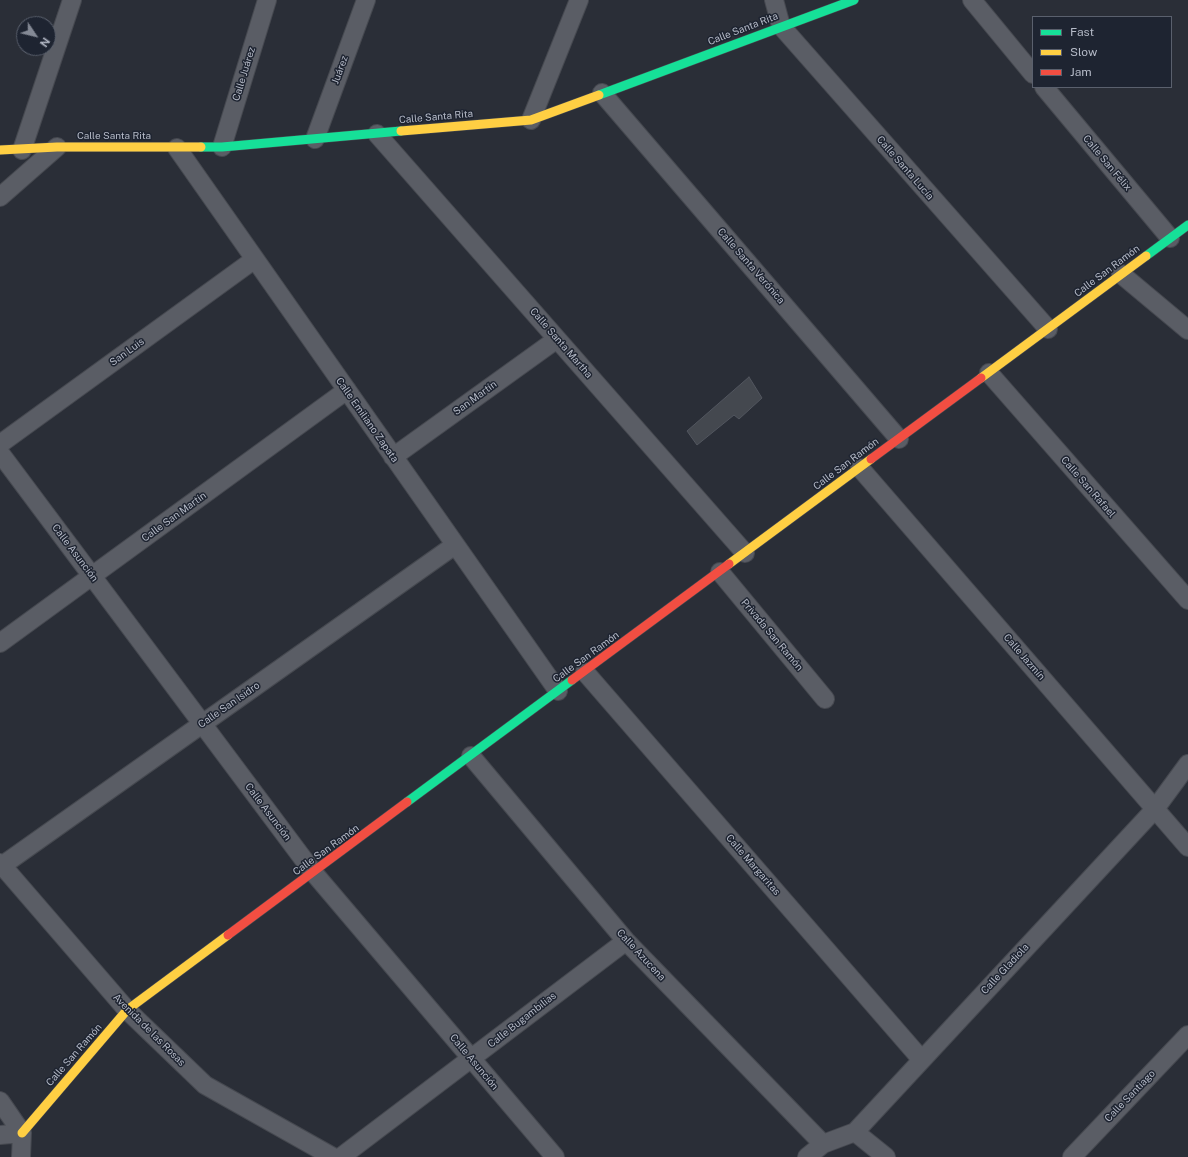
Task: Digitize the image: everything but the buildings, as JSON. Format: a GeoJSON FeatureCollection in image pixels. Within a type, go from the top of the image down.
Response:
{"type":"FeatureCollection","features":[{"type":"Feature","properties":{"kind":"street"},"geometry":{"type":"LineString","coordinates":[[22,150],[72,0]]}},
{"type":"Feature","properties":{"kind":"street","name":"Calle Juárez"},"geometry":{"type":"LineString","coordinates":[[222,148],[267,0]]}},
{"type":"Feature","properties":{"kind":"street","name":"Juárez"},"geometry":{"type":"LineString","coordinates":[[314,139],[366,0]]}},
{"type":"Feature","properties":{"kind":"street"},"geometry":{"type":"LineString","coordinates":[[531,120],[578,0]]}},
{"type":"Feature","properties":{"kind":"street","name":"Calle Santa Lucía"},"geometry":{"type":"LineString","coordinates":[[774,0],[781,26],[1048,329]]}},
{"type":"Feature","properties":{"kind":"street","name":"Calle Santa Rita"},"geometry":{"type":"LineString","coordinates":[[0,150],[57,147],[222,148],[531,120],[854,0]]}},
{"type":"Feature","properties":{"kind":"street"},"geometry":{"type":"LineString","coordinates":[[972,0],[1032,73]]}},
{"type":"Feature","properties":{"kind":"street","name":"Calle San Félix"},"geometry":{"type":"LineString","coordinates":[[1045,88],[1170,238]]}},
{"type":"Feature","properties":{"kind":"street","name":"Calle Santa Verónica"},"geometry":{"type":"LineString","coordinates":[[602,93],[899,439]]}},
{"type":"Feature","properties":{"kind":"street","name":"Calle Santa Martha"},"geometry":{"type":"LineString","coordinates":[[378,134],[745,553]]}},
{"type":"Feature","properties":{"kind":"street"},"geometry":{"type":"LineString","coordinates":[[0,197],[57,147]]}},
{"type":"Feature","properties":{"kind":"street","name":"Calle Emiliano Zapata"},"geometry":{"type":"LineString","coordinates":[[177,148],[558,692]]}},
{"type":"Feature","properties":{"kind":"street","name":"Calle San Ramón"},"geometry":{"type":"LineString","coordinates":[[22,1133],[127,1010],[1188,225]]}},
{"type":"Feature","properties":{"kind":"street","name":"San Luis"},"geometry":{"type":"LineString","coordinates":[[0,444],[255,259]]}},
{"type":"Feature","properties":{"kind":"street"},"geometry":{"type":"LineString","coordinates":[[1121,274],[1188,330]]}},
{"type":"Feature","properties":{"kind":"street","name":"San Martín"},"geometry":{"type":"LineString","coordinates":[[394,457],[557,339]]}},
{"type":"Feature","properties":{"kind":"street","name":"Calle San Rafael"},"geometry":{"type":"LineString","coordinates":[[989,373],[1188,600]]}},
{"type":"Feature","properties":{"kind":"street","name":"Calle San Martín"},"geometry":{"type":"LineString","coordinates":[[0,643],[347,390]]}},
{"type":"Feature","properties":{"kind":"street","name":"Calle Asunción"},"geometry":{"type":"LineString","coordinates":[[0,453],[313,872],[555,1157]]}},
{"type":"Feature","properties":{"kind":"street","name":"Calle Jazmín"},"geometry":{"type":"LineString","coordinates":[[860,468],[1188,847]]}},
{"type":"Feature","properties":{"kind":"street","name":"Calle San Isidro"},"geometry":{"type":"LineString","coordinates":[[1,864],[455,545]]}},
{"type":"Feature","properties":{"kind":"street","name":"Privada San Ramón"},"geometry":{"type":"LineString","coordinates":[[720,572],[825,699]]}},
{"type":"Feature","properties":{"kind":"street","name":"Calle Margaritas"},"geometry":{"type":"LineString","coordinates":[[585,672],[921,1059]]}},
{"type":"Feature","properties":{"kind":"street","name":"Calle Azucena"},"geometry":{"type":"LineString","coordinates":[[470,756],[626,941],[823,1144]]}},
{"type":"Feature","properties":{"kind":"street","name":"Calle Gladiola"},"geometry":{"type":"LineString","coordinates":[[807,1157],[823,1144],[855,1132],[921,1059],[1155,809],[1188,764]]}},
{"type":"Feature","properties":{"kind":"street","name":"Avenida de las Rosas"},"geometry":{"type":"LineString","coordinates":[[1,864],[127,1010],[205,1084],[333,1157]]}},
{"type":"Feature","properties":{"kind":"street","name":"Calle Bugambilias"},"geometry":{"type":"LineString","coordinates":[[341,1157],[626,941]]}},
{"type":"Feature","properties":{"kind":"street","name":"Calle Santiago"},"geometry":{"type":"LineString","coordinates":[[1072,1157],[1188,1035]]}},
{"type":"Feature","properties":{"kind":"street"},"geometry":{"type":"LineString","coordinates":[[0,1101],[22,1133],[21,1157]]}},
{"type":"Feature","properties":{"kind":"street"},"geometry":{"type":"LineString","coordinates":[[855,1132],[886,1157]]}},
{"type":"Feature","properties":{"kind":"street"},"geometry":{"type":"LineString","coordinates":[[0,1135],[22,1133]]}},
{"type":"Feature","properties":{"kind":"traffic: fast"},"geometry":{"type":"LineString","coordinates":[[599,95],[854,0]]}},
{"type":"Feature","properties":{"kind":"traffic: fast"},"geometry":{"type":"LineString","coordinates":[[201,147],[222,147],[401,131]]}},
{"type":"Feature","properties":{"kind":"traffic: fast"},"geometry":{"type":"LineString","coordinates":[[1146,256],[1188,225]]}},
{"type":"Feature","properties":{"kind":"traffic: fast"},"geometry":{"type":"LineString","coordinates":[[407,802],[572,680]]}},
{"type":"Feature","properties":{"kind":"traffic: slow"},"geometry":{"type":"LineString","coordinates":[[401,131],[531,120],[599,95]]}},
{"type":"Feature","properties":{"kind":"traffic: slow"},"geometry":{"type":"LineString","coordinates":[[0,150],[57,147],[201,147]]}},
{"type":"Feature","properties":{"kind":"traffic: slow"},"geometry":{"type":"LineString","coordinates":[[981,378],[1146,256]]}},
{"type":"Feature","properties":{"kind":"traffic: slow"},"geometry":{"type":"LineString","coordinates":[[729,564],[871,459]]}},
{"type":"Feature","properties":{"kind":"traffic: slow"},"geometry":{"type":"LineString","coordinates":[[22,1133],[127,1010],[228,935]]}},
{"type":"Feature","properties":{"kind":"traffic: jam"},"geometry":{"type":"LineString","coordinates":[[871,459],[981,378]]}},
{"type":"Feature","properties":{"kind":"traffic: jam"},"geometry":{"type":"LineString","coordinates":[[572,680],[729,564]]}},
{"type":"Feature","properties":{"kind":"traffic: jam"},"geometry":{"type":"LineString","coordinates":[[228,935],[407,802]]}}]}
